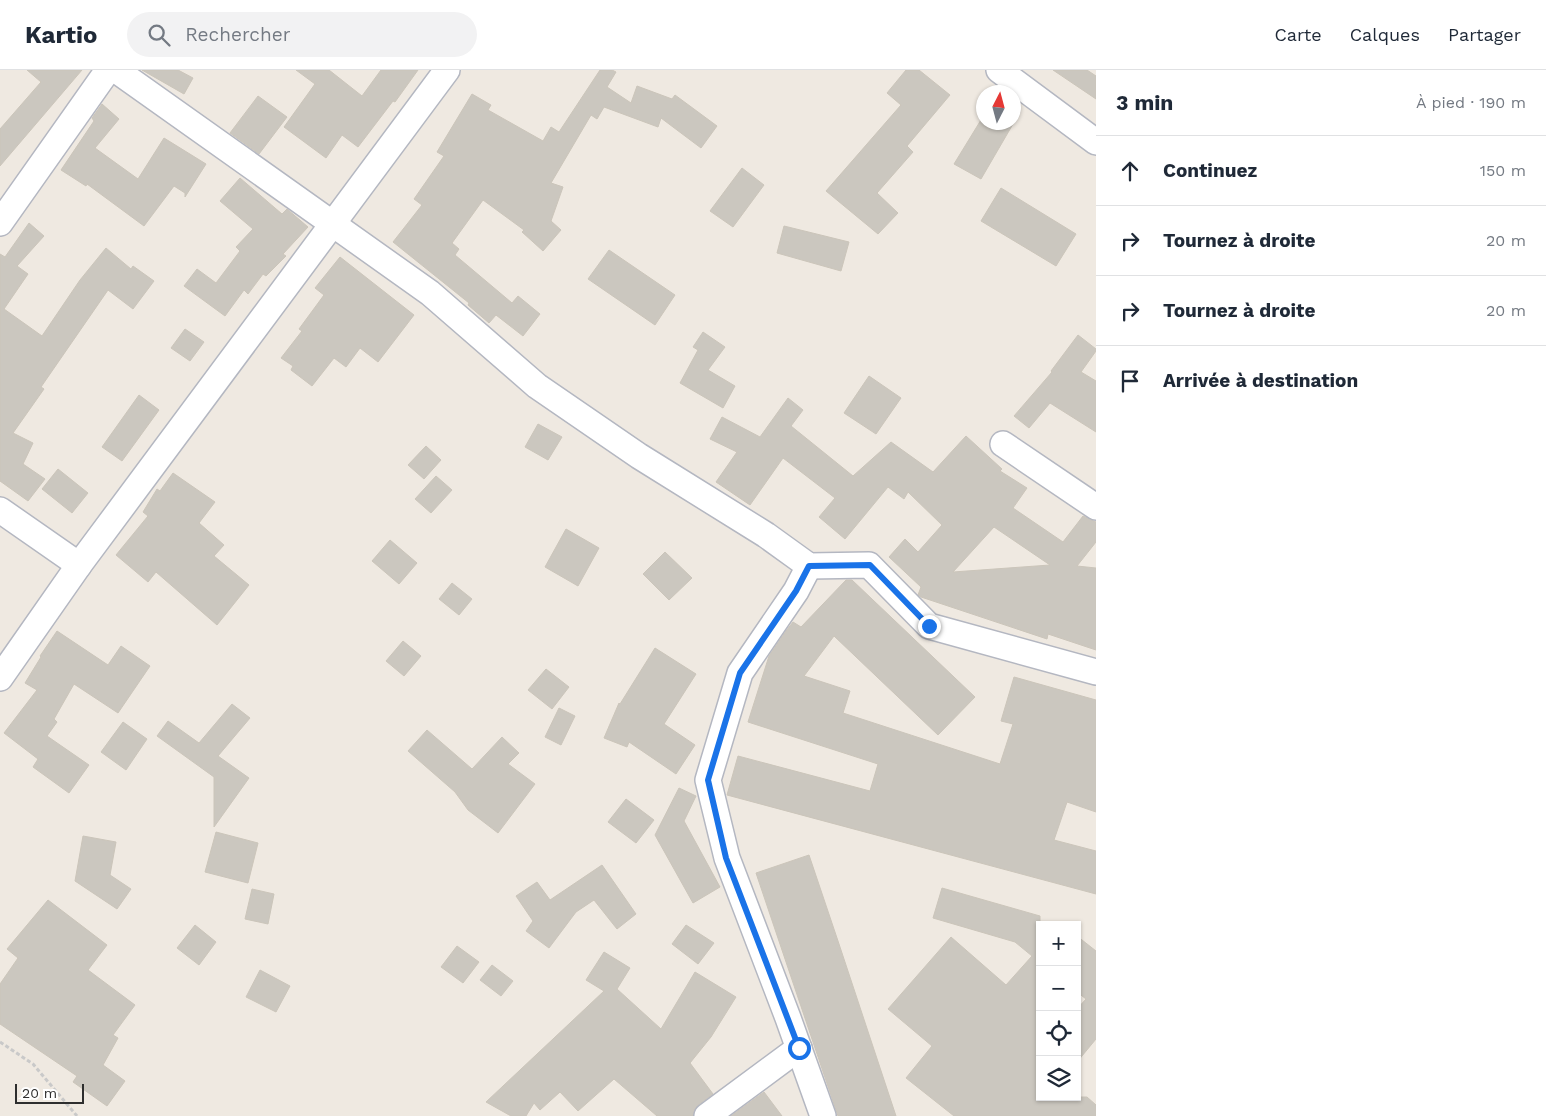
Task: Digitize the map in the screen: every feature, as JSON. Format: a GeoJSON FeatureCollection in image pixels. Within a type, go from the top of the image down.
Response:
{"type":"FeatureCollection","features":[{"type":"Feature","properties":{"kind":"street"},"geometry":{"type":"LineString","coordinates":[[0,223],[108,70]]}},
{"type":"Feature","properties":{"kind":"street"},"geometry":{"type":"LineString","coordinates":[[116,70],[430,293],[537,386],[639,456],[766,536],[809,566],[870,565],[929,626],[1096,672]]}},
{"type":"Feature","properties":{"kind":"street"},"geometry":{"type":"LineString","coordinates":[[0,678],[78,565],[447,70]]}},
{"type":"Feature","properties":{"kind":"street"},"geometry":{"type":"LineString","coordinates":[[999,70],[1096,142]]}},
{"type":"Feature","properties":{"kind":"street"},"geometry":{"type":"LineString","coordinates":[[1003,444],[1096,507]]}},
{"type":"Feature","properties":{"kind":"street"},"geometry":{"type":"LineString","coordinates":[[0,510],[78,565]]}},
{"type":"Feature","properties":{"kind":"street"},"geometry":{"type":"LineString","coordinates":[[809,566],[796,591],[740,673],[708,780],[726,858],[823,1116]]}},
{"type":"Feature","properties":{"kind":"street"},"geometry":{"type":"LineString","coordinates":[[707,1116],[799,1048]]}},
{"type":"Feature","properties":{"kind":"path"},"geometry":{"type":"LineString","coordinates":[[0,1042],[33,1064],[77,1116]]}},
{"type":"Feature","properties":{"kind":"building"},"geometry":{"type":"Polygon","coordinates":[[[27,70],[82,70],[0,166],[0,129],[41,82],[27,70]]]}},
{"type":"Feature","properties":{"kind":"building"},"geometry":{"type":"Polygon","coordinates":[[[142,70],[178,70],[193,78],[184,94],[142,70]]]}},
{"type":"Feature","properties":{"kind":"building"},"geometry":{"type":"Polygon","coordinates":[[[296,70],[329,70],[362,96],[381,70],[418,70],[395,102],[393,101],[358,147],[342,135],[326,158],[284,127],[315,84],[296,70]]]}},
{"type":"Feature","properties":{"kind":"building"},"geometry":{"type":"Polygon","coordinates":[[[600,70],[616,72],[607,87],[631,103],[637,86],[672,99],[675,95],[717,126],[701,148],[661,118],[658,127],[604,107],[597,119],[591,115],[551,183],[563,187],[551,221],[561,230],[543,251],[522,232],[524,230],[483,200],[452,243],[459,249],[455,255],[512,303],[518,296],[540,314],[523,336],[496,315],[489,323],[468,305],[469,303],[393,242],[422,205],[414,199],[444,156],[437,152],[472,94],[491,105],[488,110],[543,141],[551,127],[559,132],[600,70]]]}},
{"type":"Feature","properties":{"kind":"building"},"geometry":{"type":"Polygon","coordinates":[[[906,70],[919,70],[950,95],[907,146],[913,152],[877,193],[898,213],[878,234],[826,191],[901,105],[887,93],[906,70]]]}},
{"type":"Feature","properties":{"kind":"building"},"geometry":{"type":"Polygon","coordinates":[[[1053,70],[1087,70],[1096,76],[1096,99],[1053,70]]]}},
{"type":"Feature","properties":{"kind":"building"},"geometry":{"type":"Polygon","coordinates":[[[258,96],[287,117],[259,154],[230,133],[258,96]]]}},
{"type":"Feature","properties":{"kind":"building"},"geometry":{"type":"Polygon","coordinates":[[[102,104],[119,119],[95,148],[138,179],[164,138],[206,164],[185,197],[185,193],[174,186],[144,226],[87,184],[86,186],[61,170],[94,121],[92,118],[102,104]]]}},
{"type":"Feature","properties":{"kind":"building"},"geometry":{"type":"Polygon","coordinates":[[[976,128],[976,130],[1010,130],[981,179],[954,164],[976,128]]]}},
{"type":"Feature","properties":{"kind":"building"},"geometry":{"type":"Polygon","coordinates":[[[742,168],[764,185],[733,227],[710,211],[742,168]]]}},
{"type":"Feature","properties":{"kind":"building"},"geometry":{"type":"Polygon","coordinates":[[[240,178],[282,214],[287,209],[308,227],[283,254],[286,256],[266,276],[263,274],[248,294],[244,290],[225,316],[184,286],[197,269],[216,283],[240,251],[236,247],[253,229],[220,201],[240,178]]]}},
{"type":"Feature","properties":{"kind":"building"},"geometry":{"type":"Polygon","coordinates":[[[1001,188],[1076,234],[1056,266],[981,221],[1001,188]]]}},
{"type":"Feature","properties":{"kind":"building"},"geometry":{"type":"Polygon","coordinates":[[[29,223],[44,236],[17,266],[28,274],[4,309],[42,336],[80,280],[106,248],[131,269],[133,266],[154,281],[133,309],[108,290],[41,387],[44,389],[13,433],[33,443],[23,464],[45,479],[28,501],[0,481],[0,254],[5,257],[29,223]]]}},
{"type":"Feature","properties":{"kind":"building"},"geometry":{"type":"Polygon","coordinates":[[[784,226],[849,242],[841,271],[777,253],[784,226]]]}},
{"type":"Feature","properties":{"kind":"building"},"geometry":{"type":"Polygon","coordinates":[[[609,250],[675,295],[655,325],[588,279],[609,250]]]}},
{"type":"Feature","properties":{"kind":"building"},"geometry":{"type":"Polygon","coordinates":[[[340,257],[414,315],[378,362],[360,348],[346,367],[334,358],[312,386],[291,370],[293,366],[281,358],[302,331],[299,329],[324,295],[315,288],[340,257]]]}},
{"type":"Feature","properties":{"kind":"building"},"geometry":{"type":"Polygon","coordinates":[[[185,329],[204,342],[190,361],[171,348],[185,329]]]}},
{"type":"Feature","properties":{"kind":"building"},"geometry":{"type":"Polygon","coordinates":[[[703,332],[725,347],[708,370],[735,386],[723,408],[680,383],[698,350],[693,347],[703,332]]]}},
{"type":"Feature","properties":{"kind":"building"},"geometry":{"type":"Polygon","coordinates":[[[1078,335],[1096,349],[1081,372],[1096,381],[1096,432],[1050,403],[1029,428],[1014,416],[1052,372],[1078,335]]]}},
{"type":"Feature","properties":{"kind":"building"},"geometry":{"type":"Polygon","coordinates":[[[869,376],[901,398],[876,434],[844,413],[869,376]]]}},
{"type":"Feature","properties":{"kind":"building"},"geometry":{"type":"Polygon","coordinates":[[[139,395],[159,410],[122,461],[102,447],[139,395]]]}},
{"type":"Feature","properties":{"kind":"building"},"geometry":{"type":"Polygon","coordinates":[[[788,398],[803,410],[791,426],[853,476],[891,442],[933,472],[966,436],[1002,469],[1000,471],[1027,488],[1013,508],[1063,542],[1083,516],[1096,522],[1096,542],[1077,566],[1096,568],[1096,650],[1048,634],[1047,639],[918,595],[921,587],[889,557],[905,539],[918,552],[942,525],[908,492],[904,499],[888,487],[845,539],[819,517],[835,498],[783,458],[750,505],[716,482],[737,452],[710,439],[722,417],[760,437],[788,398]],[[994,527],[953,572],[1050,565],[994,527]]]}},
{"type":"Feature","properties":{"kind":"building"},"geometry":{"type":"Polygon","coordinates":[[[538,424],[562,437],[548,460],[525,447],[538,424]]]}},
{"type":"Feature","properties":{"kind":"building"},"geometry":{"type":"Polygon","coordinates":[[[426,446],[441,460],[424,479],[408,465],[426,446]]]}},
{"type":"Feature","properties":{"kind":"building"},"geometry":{"type":"Polygon","coordinates":[[[58,469],[88,493],[72,513],[42,489],[58,469]]]}},
{"type":"Feature","properties":{"kind":"building"},"geometry":{"type":"Polygon","coordinates":[[[173,473],[215,502],[199,523],[224,545],[214,556],[249,585],[217,625],[156,572],[148,582],[116,555],[148,516],[143,512],[157,489],[160,491],[173,473]]]}},
{"type":"Feature","properties":{"kind":"building"},"geometry":{"type":"Polygon","coordinates":[[[436,476],[452,490],[431,513],[415,499],[436,476]]]}},
{"type":"Feature","properties":{"kind":"building"},"geometry":{"type":"Polygon","coordinates":[[[566,529],[599,548],[578,586],[545,567],[566,529]]]}},
{"type":"Feature","properties":{"kind":"building"},"geometry":{"type":"Polygon","coordinates":[[[390,540],[417,563],[399,584],[372,561],[390,540]]]}},
{"type":"Feature","properties":{"kind":"building"},"geometry":{"type":"Polygon","coordinates":[[[665,552],[692,578],[669,600],[643,574],[665,552]]]}},
{"type":"Feature","properties":{"kind":"building"},"geometry":{"type":"Polygon","coordinates":[[[846,580],[852,580],[975,697],[938,735],[834,636],[804,676],[850,691],[843,713],[1000,764],[1013,724],[1001,721],[1014,677],[1096,700],[1096,812],[1067,802],[1054,840],[1096,851],[1096,894],[727,795],[738,756],[870,791],[878,764],[748,722],[769,656],[786,631],[793,622],[801,627],[846,580]]]}},
{"type":"Feature","properties":{"kind":"building"},"geometry":{"type":"Polygon","coordinates":[[[452,583],[472,599],[459,615],[439,599],[452,583]]]}},
{"type":"Feature","properties":{"kind":"building"},"geometry":{"type":"Polygon","coordinates":[[[57,631],[108,665],[121,646],[150,666],[118,713],[74,684],[54,719],[57,722],[47,736],[89,765],[69,793],[33,767],[38,759],[4,733],[37,690],[25,683],[57,631]]]}},
{"type":"Feature","properties":{"kind":"building"},"geometry":{"type":"Polygon","coordinates":[[[403,641],[421,656],[404,676],[386,661],[403,641]]]}},
{"type":"Feature","properties":{"kind":"building"},"geometry":{"type":"Polygon","coordinates":[[[655,648],[696,674],[664,724],[695,745],[676,774],[629,742],[627,747],[604,738],[619,703],[655,648]]]}},
{"type":"Feature","properties":{"kind":"building"},"geometry":{"type":"Polygon","coordinates":[[[546,669],[569,687],[552,709],[528,690],[546,669]]]}},
{"type":"Feature","properties":{"kind":"building"},"geometry":{"type":"Polygon","coordinates":[[[232,704],[250,718],[218,756],[249,778],[214,827],[214,777],[157,736],[168,721],[199,743],[232,704]]]}},
{"type":"Feature","properties":{"kind":"building"},"geometry":{"type":"Polygon","coordinates":[[[559,708],[575,716],[561,745],[545,737],[559,708]]]}},
{"type":"Feature","properties":{"kind":"building"},"geometry":{"type":"Polygon","coordinates":[[[123,722],[147,739],[126,770],[101,752],[123,722]]]}},
{"type":"Feature","properties":{"kind":"building"},"geometry":{"type":"Polygon","coordinates":[[[427,730],[472,769],[502,737],[519,753],[508,764],[535,784],[498,833],[468,810],[455,792],[408,751],[427,730]]]}},
{"type":"Feature","properties":{"kind":"building"},"geometry":{"type":"Polygon","coordinates":[[[679,788],[696,796],[684,821],[720,887],[693,903],[655,835],[679,788]]]}},
{"type":"Feature","properties":{"kind":"building"},"geometry":{"type":"Polygon","coordinates":[[[626,799],[654,820],[636,843],[608,822],[626,799]]]}},
{"type":"Feature","properties":{"kind":"building"},"geometry":{"type":"Polygon","coordinates":[[[216,832],[258,843],[248,883],[205,872],[216,832]]]}},
{"type":"Feature","properties":{"kind":"building"},"geometry":{"type":"Polygon","coordinates":[[[83,836],[116,842],[110,875],[131,889],[117,909],[75,881],[83,836]]]}},
{"type":"Feature","properties":{"kind":"building"},"geometry":{"type":"Polygon","coordinates":[[[809,855],[896,1116],[838,1116],[756,873],[809,855]]]}},
{"type":"Feature","properties":{"kind":"building"},"geometry":{"type":"Polygon","coordinates":[[[602,865],[636,914],[617,929],[594,900],[576,912],[549,948],[526,931],[533,921],[516,896],[537,882],[550,900],[602,865]]]}},
{"type":"Feature","properties":{"kind":"building"},"geometry":{"type":"Polygon","coordinates":[[[942,888],[1040,916],[1040,921],[1036,921],[1036,1101],[1081,1101],[1081,1097],[1087,1097],[1096,1105],[1096,1116],[954,1116],[906,1078],[932,1046],[888,1009],[951,937],[1006,985],[1032,956],[1015,942],[933,918],[942,888]]]}},
{"type":"Feature","properties":{"kind":"building"},"geometry":{"type":"Polygon","coordinates":[[[252,889],[274,894],[268,924],[245,919],[252,889]]]}},
{"type":"Feature","properties":{"kind":"building"},"geometry":{"type":"Polygon","coordinates":[[[48,900],[107,945],[88,970],[135,1005],[113,1035],[118,1038],[103,1065],[125,1081],[107,1106],[73,1082],[77,1076],[0,1024],[0,984],[18,958],[7,949],[48,900]]]}},
{"type":"Feature","properties":{"kind":"building"},"geometry":{"type":"Polygon","coordinates":[[[195,925],[216,942],[199,965],[177,948],[195,925]]]}},
{"type":"Feature","properties":{"kind":"building"},"geometry":{"type":"Polygon","coordinates":[[[686,925],[714,943],[698,964],[672,944],[686,925]]]}},
{"type":"Feature","properties":{"kind":"building"},"geometry":{"type":"Polygon","coordinates":[[[1081,939],[1096,951],[1096,1039],[1081,1057],[1081,1005],[1086,999],[1081,995],[1081,939]]]}},
{"type":"Feature","properties":{"kind":"building"},"geometry":{"type":"Polygon","coordinates":[[[457,946],[479,962],[463,983],[441,967],[457,946]]]}},
{"type":"Feature","properties":{"kind":"building"},"geometry":{"type":"Polygon","coordinates":[[[604,952],[630,968],[617,989],[661,1029],[695,972],[736,997],[711,1037],[690,1063],[713,1094],[698,1105],[694,1110],[693,1116],[657,1116],[614,1079],[578,1111],[560,1092],[540,1110],[534,1103],[526,1116],[511,1116],[486,1102],[604,991],[586,980],[604,952]]]}},
{"type":"Feature","properties":{"kind":"building"},"geometry":{"type":"Polygon","coordinates":[[[492,965],[513,981],[501,996],[480,980],[492,965]]]}},
{"type":"Feature","properties":{"kind":"building"},"geometry":{"type":"Polygon","coordinates":[[[260,970],[290,986],[276,1012],[246,997],[260,970]]]}},
{"type":"Feature","properties":{"kind":"building"},"geometry":{"type":"Polygon","coordinates":[[[764,1092],[782,1116],[731,1116],[764,1092]]]}},
{"type":"Feature","properties":{"kind":"route"},"geometry":{"type":"LineString","coordinates":[[799,1048],[726,858],[708,780],[740,673],[796,591],[809,566],[870,565],[929,626]]}}]}
